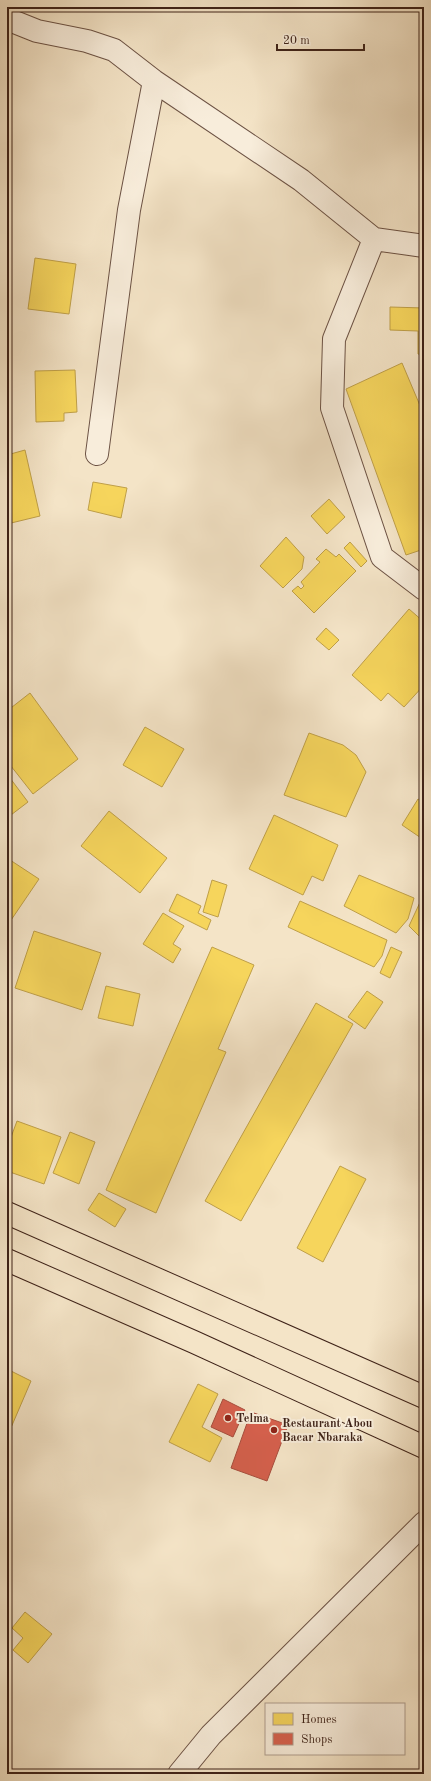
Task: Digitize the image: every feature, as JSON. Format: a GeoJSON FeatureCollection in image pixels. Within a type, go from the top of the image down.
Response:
{"type":"FeatureCollection","features":[{"type":"Feature","properties":{"kind":"main road"},"geometry":{"type":"LineString","coordinates":[[7,1213],[424,1397]]}},
{"type":"Feature","properties":{"kind":"main road"},"geometry":{"type":"LineString","coordinates":[[7,1260],[194,1342],[424,1447]]}},
{"type":"Feature","properties":{"kind":"street"},"geometry":{"type":"LineString","coordinates":[[7,19],[37,31],[88,41],[114,50],[154,81],[300,180],[374,239],[424,246]]}},
{"type":"Feature","properties":{"kind":"street"},"geometry":{"type":"LineString","coordinates":[[97,454],[129,210],[154,81]]}},
{"type":"Feature","properties":{"kind":"street"},"geometry":{"type":"LineString","coordinates":[[374,239],[334,339],[332,408],[382,557],[424,589]]}},
{"type":"Feature","properties":{"kind":"street"},"geometry":{"type":"LineString","coordinates":[[179,1774],[210,1735],[424,1523]]}},
{"type":"Feature","properties":{"kind":"building: Homes"},"geometry":{"type":"Polygon","coordinates":[[[35,258],[76,264],[69,314],[28,309],[35,258]]]}},
{"type":"Feature","properties":{"kind":"building: Homes"},"geometry":{"type":"Polygon","coordinates":[[[390,307],[424,308],[424,355],[418,354],[418,331],[390,330],[390,307]]]}},
{"type":"Feature","properties":{"kind":"building: Homes"},"geometry":{"type":"Polygon","coordinates":[[[402,363],[424,415],[424,549],[406,555],[346,389],[402,363]]]}},
{"type":"Feature","properties":{"kind":"building: Homes"},"geometry":{"type":"Polygon","coordinates":[[[75,370],[77,412],[64,413],[64,421],[36,422],[35,371],[75,370]]]}},
{"type":"Feature","properties":{"kind":"building: Homes"},"geometry":{"type":"Polygon","coordinates":[[[25,450],[40,516],[7,524],[7,455],[25,450]]]}},
{"type":"Feature","properties":{"kind":"building: Homes"},"geometry":{"type":"Polygon","coordinates":[[[93,482],[127,488],[121,518],[88,510],[93,482]]]}},
{"type":"Feature","properties":{"kind":"building: Homes"},"geometry":{"type":"Polygon","coordinates":[[[329,499],[345,517],[327,534],[311,516],[329,499]]]}},
{"type":"Feature","properties":{"kind":"building: Homes"},"geometry":{"type":"Polygon","coordinates":[[[286,537],[304,557],[302,569],[283,588],[260,566],[286,537]]]}},
{"type":"Feature","properties":{"kind":"building: Homes"},"geometry":{"type":"Polygon","coordinates":[[[350,542],[367,561],[361,567],[344,548],[350,542]]]}},
{"type":"Feature","properties":{"kind":"building: Homes"},"geometry":{"type":"Polygon","coordinates":[[[326,549],[336,557],[339,554],[356,571],[314,613],[292,591],[298,586],[301,589],[304,586],[301,582],[320,562],[316,559],[326,549]]]}},
{"type":"Feature","properties":{"kind":"building: Homes"},"geometry":{"type":"Polygon","coordinates":[[[409,609],[424,622],[424,685],[404,707],[388,693],[381,701],[352,675],[409,609]]]}},
{"type":"Feature","properties":{"kind":"building: Homes"},"geometry":{"type":"Polygon","coordinates":[[[326,628],[339,640],[329,650],[316,639],[326,628]]]}},
{"type":"Feature","properties":{"kind":"building: Homes"},"geometry":{"type":"Polygon","coordinates":[[[30,693],[78,759],[33,794],[7,761],[7,711],[30,693]]]}},
{"type":"Feature","properties":{"kind":"building: Homes"},"geometry":{"type":"Polygon","coordinates":[[[145,727],[184,749],[162,787],[123,765],[145,727]]]}},
{"type":"Feature","properties":{"kind":"building: Homes"},"geometry":{"type":"Polygon","coordinates":[[[309,733],[343,745],[356,755],[366,772],[346,817],[284,795],[309,733]]]}},
{"type":"Feature","properties":{"kind":"building: Homes"},"geometry":{"type":"Polygon","coordinates":[[[7,774],[28,802],[7,818],[7,774]]]}},
{"type":"Feature","properties":{"kind":"building: Homes"},"geometry":{"type":"Polygon","coordinates":[[[418,799],[424,802],[424,840],[402,825],[418,799]]]}},
{"type":"Feature","properties":{"kind":"building: Homes"},"geometry":{"type":"Polygon","coordinates":[[[109,811],[167,858],[140,893],[81,846],[109,811]]]}},
{"type":"Feature","properties":{"kind":"building: Homes"},"geometry":{"type":"Polygon","coordinates":[[[274,815],[338,845],[323,881],[312,876],[303,895],[249,869],[274,815]]]}},
{"type":"Feature","properties":{"kind":"building: Homes"},"geometry":{"type":"Polygon","coordinates":[[[7,858],[39,879],[7,926],[7,858]]]}},
{"type":"Feature","properties":{"kind":"building: Homes"},"geometry":{"type":"Polygon","coordinates":[[[359,875],[414,898],[408,919],[396,933],[344,906],[359,875]]]}},
{"type":"Feature","properties":{"kind":"building: Homes"},"geometry":{"type":"Polygon","coordinates":[[[212,880],[227,885],[218,917],[203,912],[212,880]]]}},
{"type":"Feature","properties":{"kind":"building: Homes"},"geometry":{"type":"Polygon","coordinates":[[[177,894],[201,906],[198,913],[211,920],[207,930],[169,911],[177,894]]]}},
{"type":"Feature","properties":{"kind":"building: Homes"},"geometry":{"type":"Polygon","coordinates":[[[422,898],[424,899],[424,941],[409,926],[422,898]]]}},
{"type":"Feature","properties":{"kind":"building: Homes"},"geometry":{"type":"Polygon","coordinates":[[[300,901],[387,940],[382,956],[374,967],[288,927],[300,901]]]}},
{"type":"Feature","properties":{"kind":"building: Homes"},"geometry":{"type":"Polygon","coordinates":[[[163,913],[184,926],[173,944],[181,949],[173,963],[143,944],[163,913]]]}},
{"type":"Feature","properties":{"kind":"building: Homes"},"geometry":{"type":"Polygon","coordinates":[[[34,931],[101,953],[82,1010],[15,988],[34,931]]]}},
{"type":"Feature","properties":{"kind":"building: Homes"},"geometry":{"type":"Polygon","coordinates":[[[212,947],[254,965],[218,1049],[226,1052],[156,1213],[106,1190],[212,947]]]}},
{"type":"Feature","properties":{"kind":"building: Homes"},"geometry":{"type":"Polygon","coordinates":[[[391,947],[402,952],[390,978],[380,973],[391,947]]]}},
{"type":"Feature","properties":{"kind":"building: Homes"},"geometry":{"type":"Polygon","coordinates":[[[106,986],[140,994],[133,1026],[98,1018],[106,986]]]}},
{"type":"Feature","properties":{"kind":"building: Homes"},"geometry":{"type":"Polygon","coordinates":[[[367,991],[383,1002],[365,1029],[348,1017],[367,991]]]}},
{"type":"Feature","properties":{"kind":"building: Homes"},"geometry":{"type":"Polygon","coordinates":[[[316,1003],[353,1024],[241,1221],[205,1201],[316,1003]]]}},
{"type":"Feature","properties":{"kind":"building: Homes"},"geometry":{"type":"Polygon","coordinates":[[[17,1121],[61,1137],[44,1184],[7,1171],[7,1148],[17,1121]]]}},
{"type":"Feature","properties":{"kind":"building: Homes"},"geometry":{"type":"Polygon","coordinates":[[[70,1132],[95,1142],[79,1184],[53,1173],[70,1132]]]}},
{"type":"Feature","properties":{"kind":"building: Homes"},"geometry":{"type":"Polygon","coordinates":[[[340,1166],[366,1179],[323,1262],[297,1248],[340,1166]]]}},
{"type":"Feature","properties":{"kind":"building: Homes"},"geometry":{"type":"Polygon","coordinates":[[[99,1193],[126,1209],[115,1227],[88,1210],[99,1193]]]}},
{"type":"Feature","properties":{"kind":"building: Homes"},"geometry":{"type":"Polygon","coordinates":[[[7,1369],[31,1381],[7,1437],[7,1369]]]}},
{"type":"Feature","properties":{"kind":"building: Homes"},"geometry":{"type":"Polygon","coordinates":[[[198,1384],[218,1394],[202,1427],[222,1438],[210,1462],[169,1442],[198,1384]]]}},
{"type":"Feature","properties":{"kind":"building: Homes"},"geometry":{"type":"Polygon","coordinates":[[[25,1612],[52,1634],[28,1663],[13,1650],[23,1638],[12,1628],[25,1612]]]}},
{"type":"Feature","properties":{"kind":"building: Shops","name":"Telma"},"geometry":{"type":"Polygon","coordinates":[[[223,1399],[245,1410],[233,1437],[211,1427],[223,1399]]]}},
{"type":"Feature","properties":{"kind":"building: Shops"},"geometry":{"type":"Polygon","coordinates":[[[251,1412],[288,1425],[267,1481],[231,1468],[251,1412]]]}},
{"type":"Feature","properties":{"kind":"place","name":"Telma"},"geometry":{"type":"Point","coordinates":[228,1418]}},
{"type":"Feature","properties":{"kind":"place","name":"Restaurant Abou Bacar Nbaraka"},"geometry":{"type":"Point","coordinates":[274,1430]}}]}
